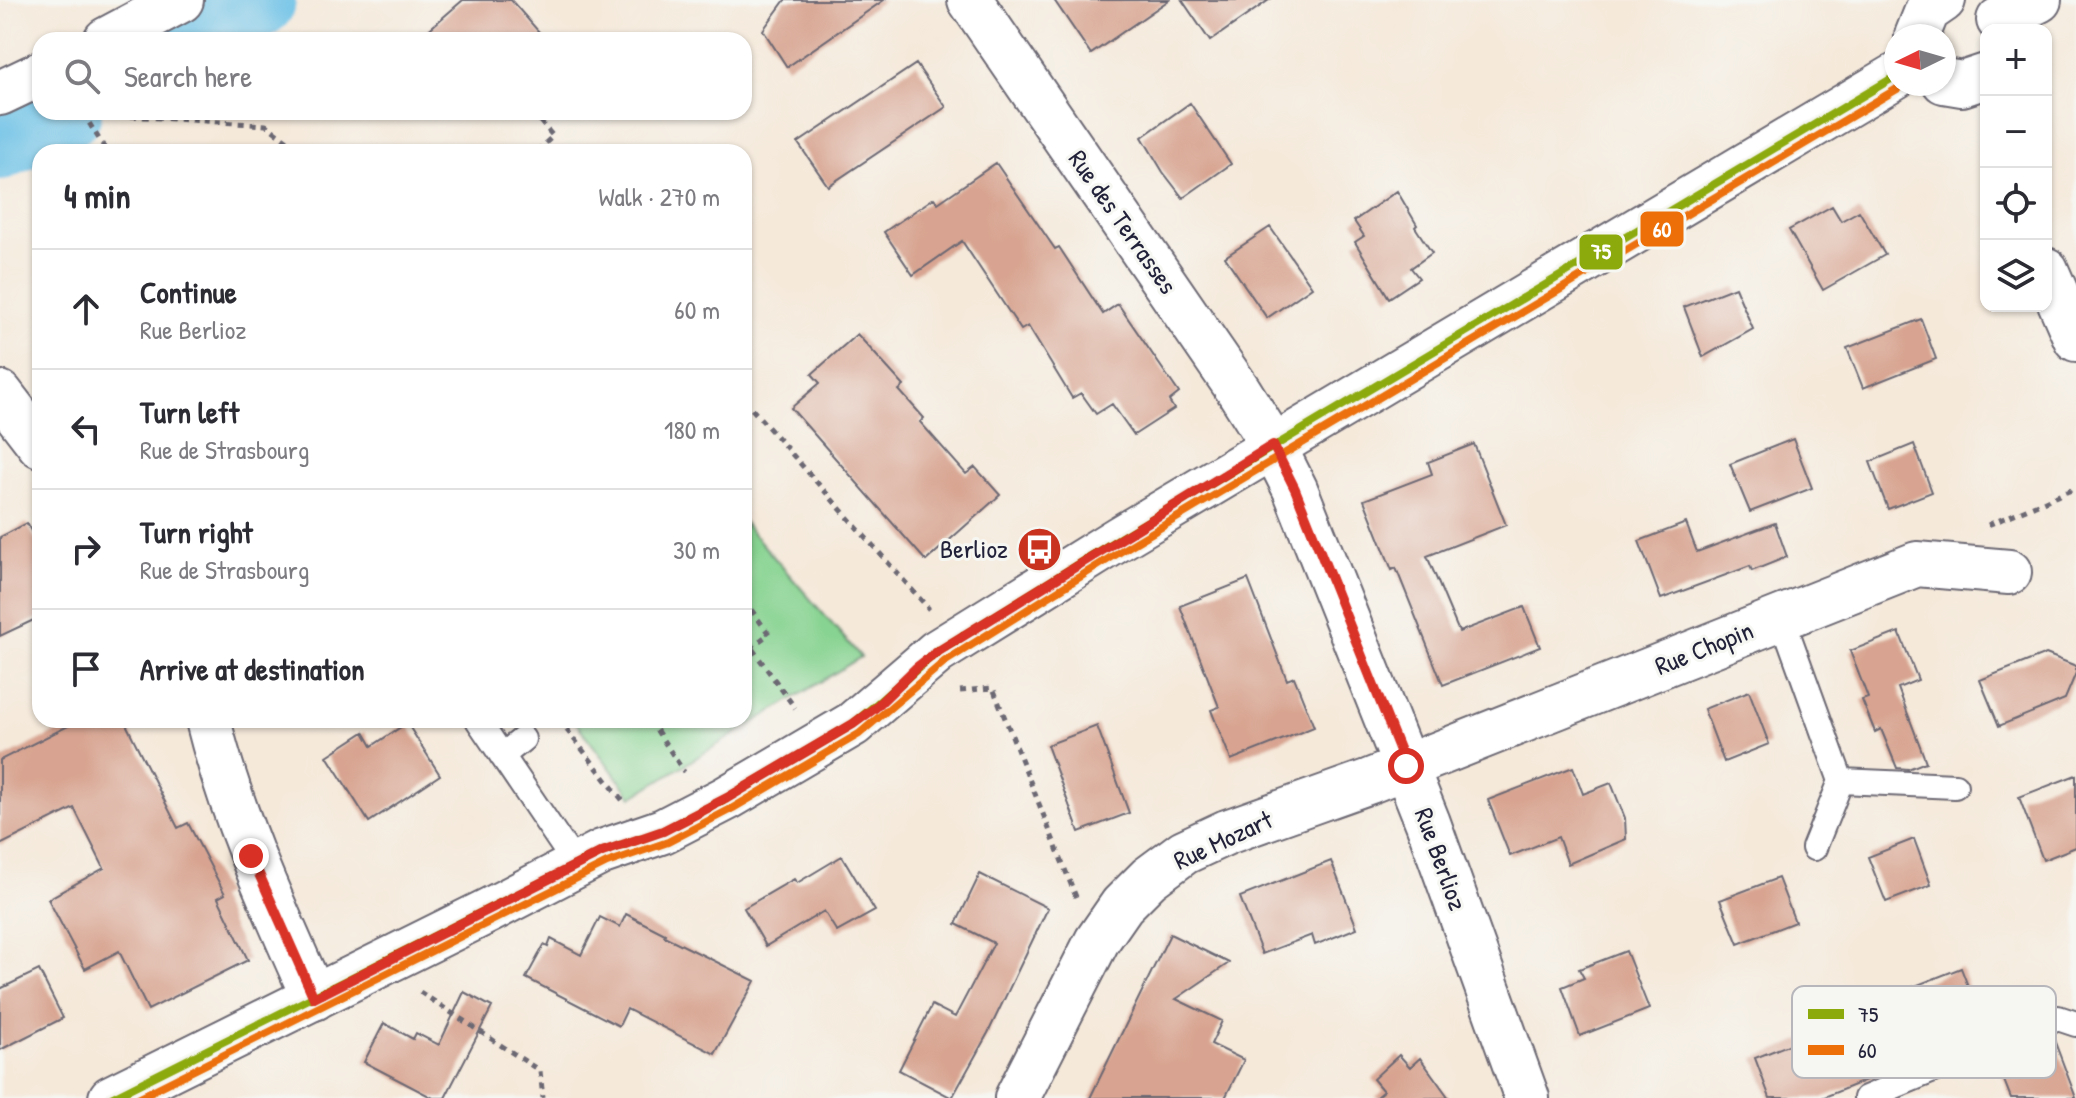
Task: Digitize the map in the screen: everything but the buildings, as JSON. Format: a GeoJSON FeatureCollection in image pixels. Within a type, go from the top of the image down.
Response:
{"type":"FeatureCollection","features":[{"type":"Feature","properties":{"kind":"street"},"geometry":{"type":"LineString","coordinates":[[121,32],[181,0]]}},
{"type":"Feature","properties":{"kind":"street","name":"Rue des Terrasses"},"geometry":{"type":"LineString","coordinates":[[970,0],[1273,445]]}},
{"type":"Feature","properties":{"kind":"street"},"geometry":{"type":"LineString","coordinates":[[1920,24],[1927,11],[1943,0]]}},
{"type":"Feature","properties":{"kind":"street"},"geometry":{"type":"LineString","coordinates":[[1993,17],[2039,0]]}},
{"type":"Feature","properties":{"kind":"street"},"geometry":{"type":"LineString","coordinates":[[0,93],[32,78]]}},
{"type":"Feature","properties":{"kind":"street"},"geometry":{"type":"LineString","coordinates":[[1956,83],[1980,80]]}},
{"type":"Feature","properties":{"kind":"street"},"geometry":{"type":"LineString","coordinates":[[111,1098],[602,852],[663,831],[699,814],[875,708],[905,677],[937,652],[1273,445],[1884,83]]}},
{"type":"Feature","properties":{"kind":"street"},"geometry":{"type":"LineString","coordinates":[[2052,284],[2076,339]]}},
{"type":"Feature","properties":{"kind":"street"},"geometry":{"type":"LineString","coordinates":[[0,393],[32,435]]}},
{"type":"Feature","properties":{"kind":"street","name":"Rue Berlioz"},"geometry":{"type":"LineString","coordinates":[[1273,445],[1295,489],[1406,766],[1527,1098]]}},
{"type":"Feature","properties":{"kind":"street","name":"Rue Chopin"},"geometry":{"type":"LineString","coordinates":[[1406,766],[1917,564],[2009,572]]}},
{"type":"Feature","properties":{"kind":"street"},"geometry":{"type":"LineString","coordinates":[[210,728],[227,792],[251,856],[314,998]]}},
{"type":"Feature","properties":{"kind":"street","name":"Rue Mozart"},"geometry":{"type":"LineString","coordinates":[[1017,1098],[1097,941],[1131,896],[1149,878],[1184,852],[1227,832],[1406,766]]}},
{"type":"Feature","properties":{"kind":"lane"},"geometry":{"type":"LineString","coordinates":[[1782,618],[1841,781],[1814,848]]}},
{"type":"Feature","properties":{"kind":"lane"},"geometry":{"type":"LineString","coordinates":[[483,728],[576,865]]}},
{"type":"Feature","properties":{"kind":"lane"},"geometry":{"type":"LineString","coordinates":[[502,756],[523,739]]}},
{"type":"Feature","properties":{"kind":"lane"},"geometry":{"type":"LineString","coordinates":[[1841,781],[1955,786]]}},
{"type":"Feature","properties":{"kind":"lane"},"geometry":{"type":"LineString","coordinates":[[2056,1019],[2076,1024]]}},
{"type":"Feature","properties":{"kind":"lane"},"geometry":{"type":"LineString","coordinates":[[1866,1098],[1914,1078]]}},
{"type":"Feature","properties":{"kind":"path"},"geometry":{"type":"LineString","coordinates":[[87,120],[102,144]]}},
{"type":"Feature","properties":{"kind":"path"},"geometry":{"type":"LineString","coordinates":[[195,120],[266,125],[292,144]]}},
{"type":"Feature","properties":{"kind":"path"},"geometry":{"type":"LineString","coordinates":[[539,120],[553,136],[544,144]]}},
{"type":"Feature","properties":{"kind":"path"},"geometry":{"type":"LineString","coordinates":[[752,409],[935,615]]}},
{"type":"Feature","properties":{"kind":"path"},"geometry":{"type":"LineString","coordinates":[[1979,531],[2004,517],[2076,488]]}},
{"type":"Feature","properties":{"kind":"path"},"geometry":{"type":"LineString","coordinates":[[752,611],[769,634],[752,646]]}},
{"type":"Feature","properties":{"kind":"path"},"geometry":{"type":"LineString","coordinates":[[950,692],[993,688],[1065,873],[1097,941]]}},
{"type":"Feature","properties":{"kind":"path"},"geometry":{"type":"LineString","coordinates":[[565,728],[624,803]]}},
{"type":"Feature","properties":{"kind":"path"},"geometry":{"type":"LineString","coordinates":[[654,728],[687,776]]}},
{"type":"Feature","properties":{"kind":"path"},"geometry":{"type":"LineString","coordinates":[[390,960],[421,993],[540,1071],[543,1098]]}},
{"type":"Feature","properties":{"kind":"green space"},"geometry":{"type":"Polygon","coordinates":[[[752,532],[861,657],[752,724],[752,532]]]}},
{"type":"Feature","properties":{"kind":"green space"},"geometry":{"type":"Polygon","coordinates":[[[580,728],[745,728],[632,797],[580,728]]]}},
{"type":"Feature","properties":{"kind":"waterway"},"geometry":{"type":"LineString","coordinates":[[206,32],[259,0]]}},
{"type":"Feature","properties":{"kind":"waterway"},"geometry":{"type":"LineString","coordinates":[[0,143],[48,120]]}},
{"type":"Feature","properties":{"kind":"transit line","name":"75"},"geometry":{"type":"LineString","coordinates":[[111,1098],[602,852],[663,831],[727,798],[853,724],[937,652],[1120,538],[1884,83]]}},
{"type":"Feature","properties":{"kind":"transit line","name":"60"},"geometry":{"type":"LineString","coordinates":[[138,1098],[607,863],[668,842],[733,808],[859,734],[944,662],[1126,548],[1885,96]]}},
{"type":"Feature","properties":{"kind":"place","name":"Berlioz"},"geometry":{"type":"Point","coordinates":[1039,549]}},
{"type":"Feature","properties":{"kind":"route"},"geometry":{"type":"LineString","coordinates":[[251,856],[314,998],[602,852],[663,831],[727,798],[853,724],[937,652],[1273,445],[1295,489],[1406,766]]}}]}
